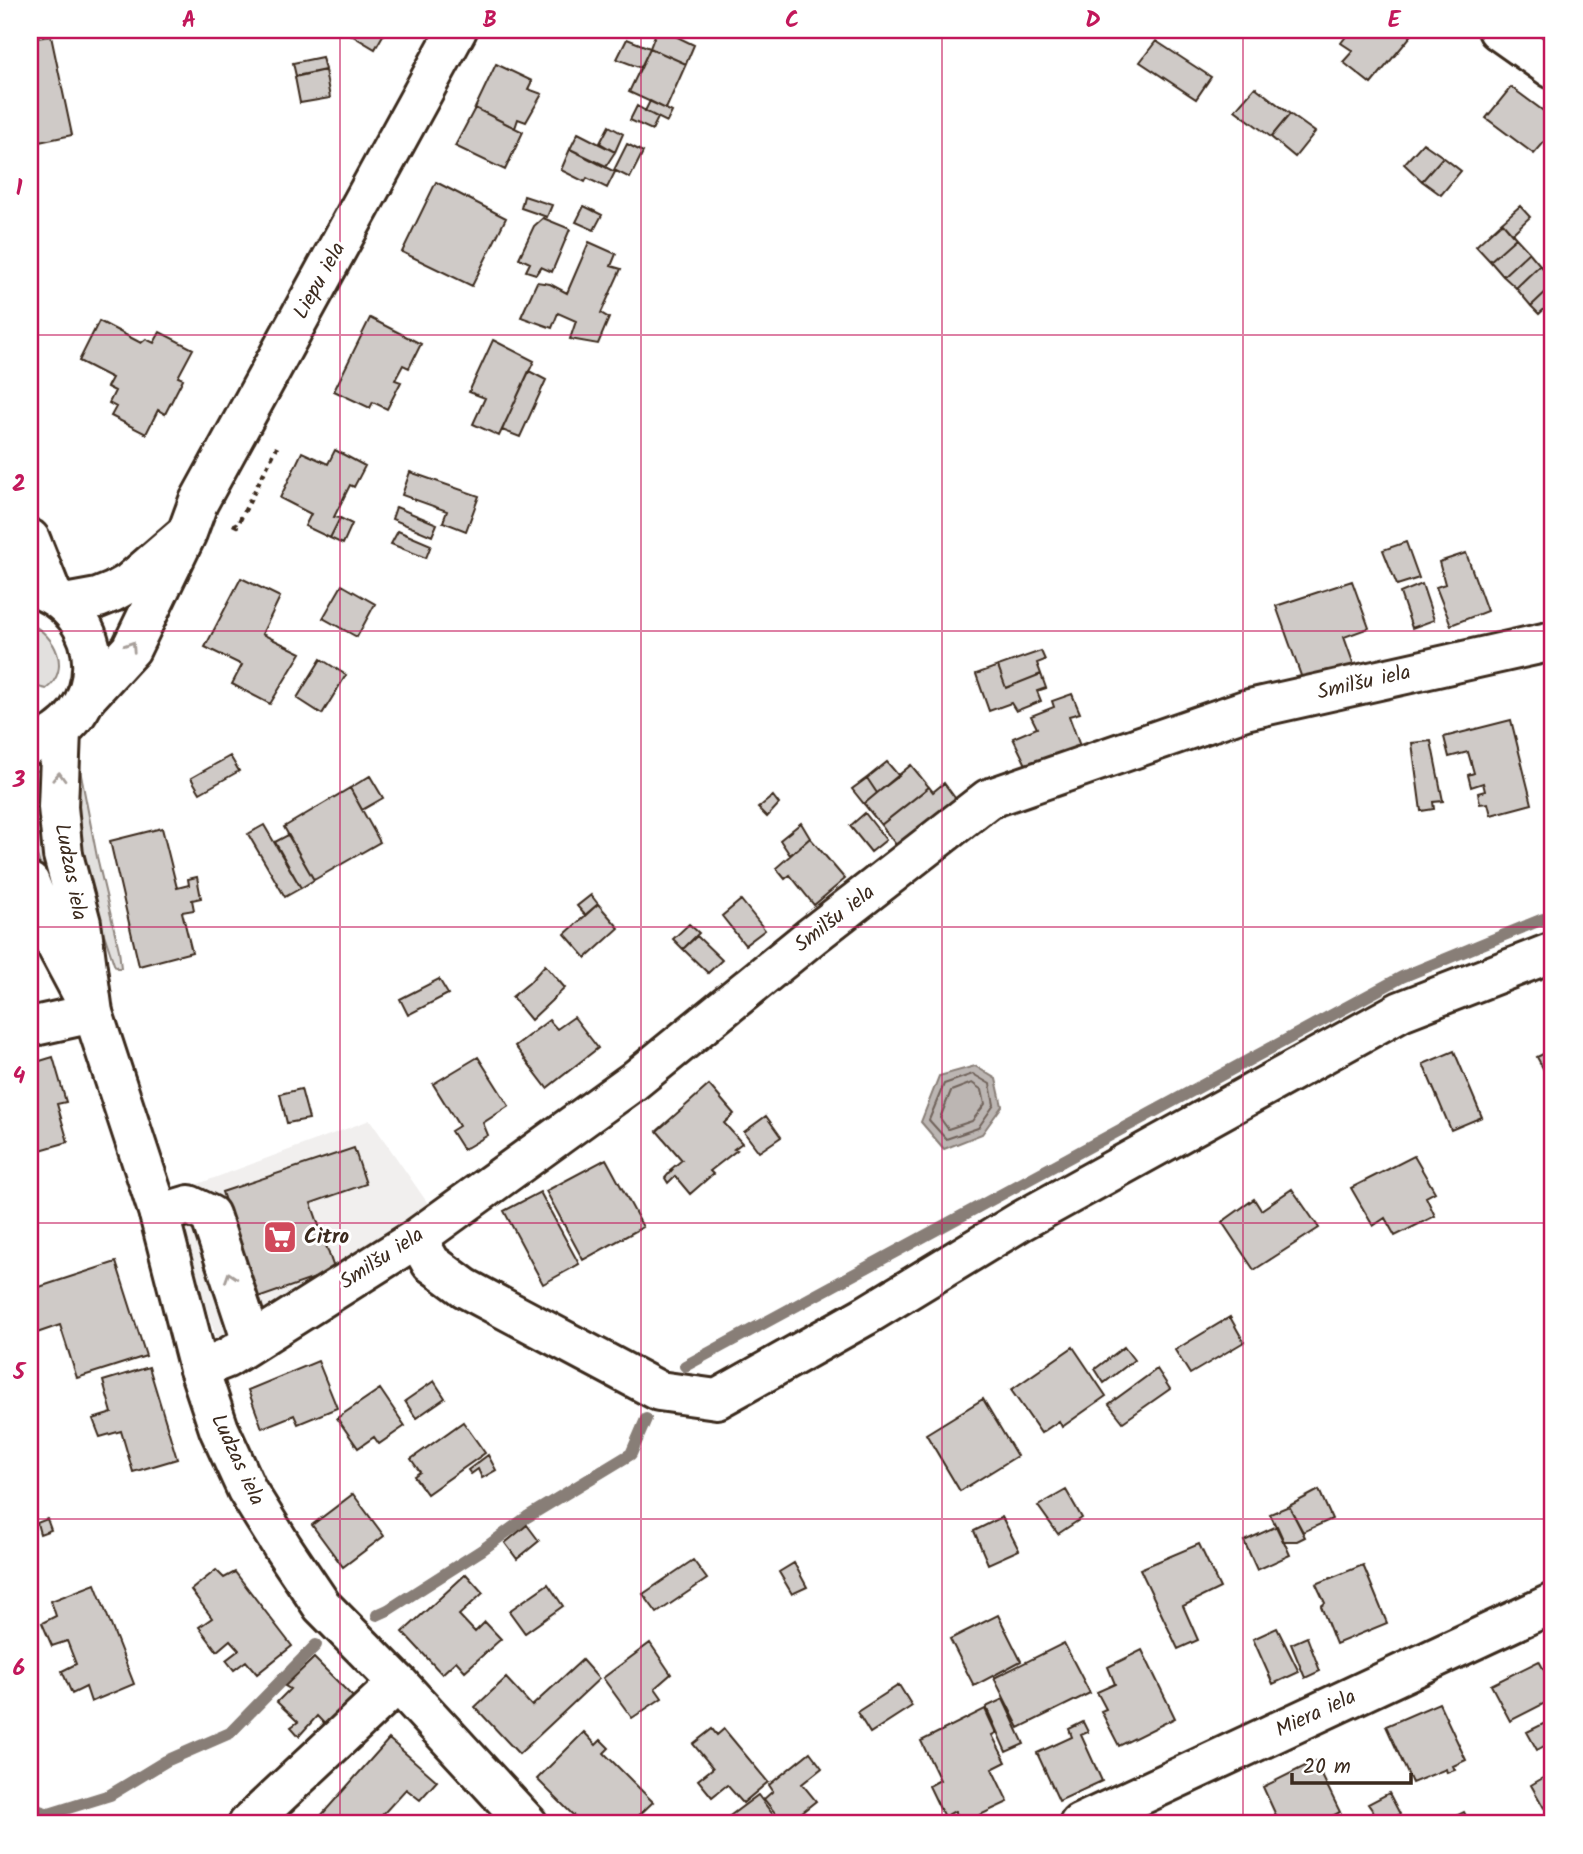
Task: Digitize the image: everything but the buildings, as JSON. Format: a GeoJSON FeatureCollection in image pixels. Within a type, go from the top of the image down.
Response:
{"type":"FeatureCollection","features":[{"type":"Feature","properties":{"kind":"street","name":"Liepu iela"},"geometry":{"type":"LineString","coordinates":[[45,738],[76,716],[87,697],[131,649],[187,533],[198,503],[457,30]]}},
{"type":"Feature","properties":{"kind":"street"},"geometry":{"type":"LineString","coordinates":[[1498,30],[1553,69]]}},
{"type":"Feature","properties":{"kind":"street","name":"Liepu iela"},"geometry":{"type":"LineString","coordinates":[[49,595],[98,598],[129,583],[187,533]]}},
{"type":"Feature","properties":{"kind":"street"},"geometry":{"type":"LineString","coordinates":[[30,538],[49,595],[84,628],[91,650],[93,674],[87,697]]}},
{"type":"Feature","properties":{"kind":"street","name":"Smilšu iela"},"geometry":{"type":"LineString","coordinates":[[199,1369],[228,1358],[417,1238],[634,1081],[812,936],[988,799],[1245,710],[1553,641]]}},
{"type":"Feature","properties":{"kind":"street","name":"Ludzas iela"},"geometry":{"type":"LineString","coordinates":[[45,738],[58,807],[63,855],[81,923],[93,1013]]}},
{"type":"Feature","properties":{"kind":"street","name":"Ludzas iela"},"geometry":{"type":"LineString","coordinates":[[30,883],[49,932],[93,1013],[159,1214],[199,1369],[219,1429],[247,1490],[322,1606],[398,1683],[528,1824]]}},
{"type":"Feature","properties":{"kind":"street"},"geometry":{"type":"LineString","coordinates":[[417,1238],[431,1263],[465,1287],[502,1307],[659,1391],[717,1399],[865,1316],[1021,1221],[1401,1011],[1553,952]]}},
{"type":"Feature","properties":{"kind":"street"},"geometry":{"type":"LineString","coordinates":[[30,1027],[93,1013]]}},
{"type":"Feature","properties":{"kind":"street"},"geometry":{"type":"LineString","coordinates":[[159,1214],[189,1205],[210,1215],[251,1342]]}},
{"type":"Feature","properties":{"kind":"street","name":"Miera iela"},"geometry":{"type":"LineString","coordinates":[[1079,1824],[1553,1603]]}},
{"type":"Feature","properties":{"kind":"street"},"geometry":{"type":"LineString","coordinates":[[247,1824],[398,1683]]}},
{"type":"Feature","properties":{"kind":"shaded area"},"geometry":{"type":"Polygon","coordinates":[[[30,624],[47,636],[57,653],[58,672],[46,689],[30,685],[30,675],[33,675],[34,668],[30,655],[30,624]]]}},
{"type":"Feature","properties":{"kind":"shaded area"},"geometry":{"type":"Polygon","coordinates":[[[41,769],[54,881],[46,884],[30,833],[30,773],[41,769]]]}},
{"type":"Feature","properties":{"kind":"shaded area"},"geometry":{"type":"Polygon","coordinates":[[[80,770],[121,968],[114,964],[94,904],[81,852],[76,793],[80,770]]]}},
{"type":"Feature","properties":{"kind":"shaded area"},"geometry":{"type":"Polygon","coordinates":[[[370,1120],[447,1231],[227,1373],[171,1194],[370,1120]]]}},
{"type":"Feature","properties":{"kind":"water"},"geometry":{"type":"Polygon","coordinates":[[[975,1066],[996,1079],[1002,1106],[982,1134],[944,1149],[921,1122],[939,1076],[975,1066]]]}},
{"type":"Feature","properties":{"kind":"waterway"},"geometry":{"type":"LineString","coordinates":[[685,1366],[1402,977],[1543,919]]}},
{"type":"Feature","properties":{"kind":"waterway"},"geometry":{"type":"LineString","coordinates":[[377,1615],[482,1550],[527,1517],[631,1454],[646,1419]]}},
{"type":"Feature","properties":{"kind":"waterway"},"geometry":{"type":"LineString","coordinates":[[30,1808],[49,1814],[110,1795],[166,1761],[230,1733],[316,1645]]}},
{"type":"Feature","properties":{"kind":"place","name":"Citro"},"geometry":{"type":"Point","coordinates":[280,1237]}}]}
